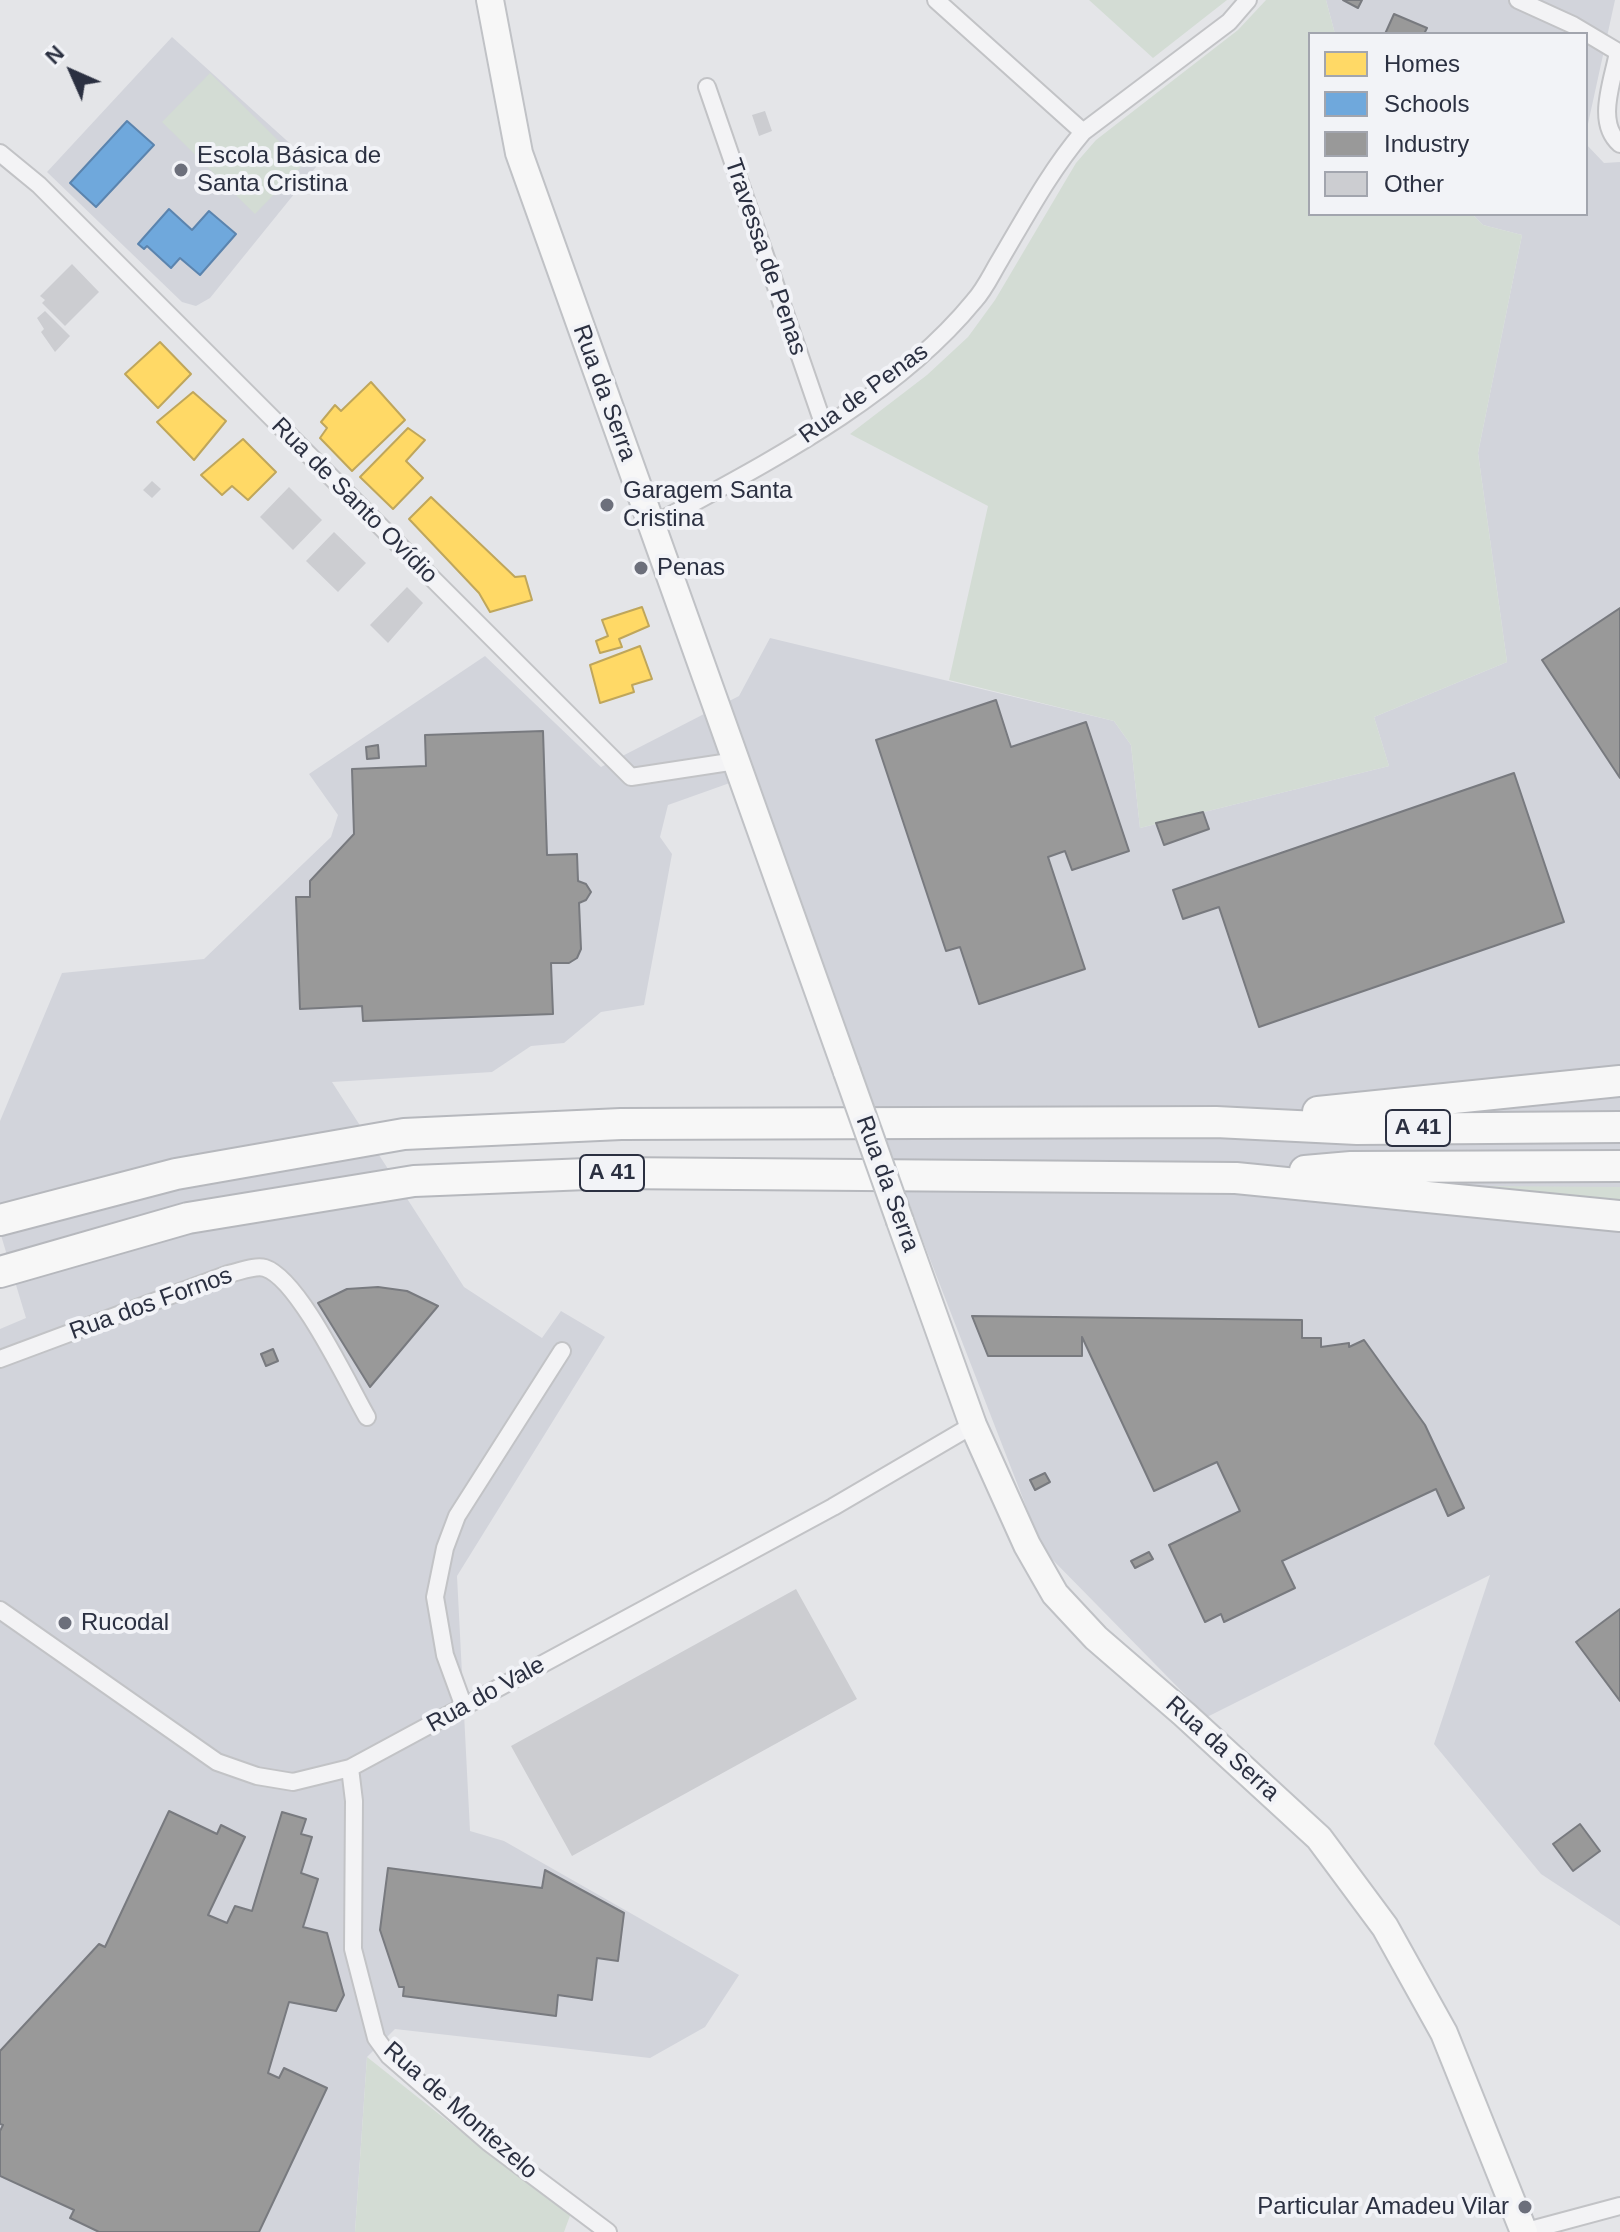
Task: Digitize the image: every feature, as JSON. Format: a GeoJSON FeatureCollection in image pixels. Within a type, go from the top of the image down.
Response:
{"type":"FeatureCollection","features":[{"type":"Feature","properties":{"kind":"highway"},"geometry":{"type":"LineString","coordinates":[[1216,1122],[1620,1081]]}},
{"type":"Feature","properties":{"kind":"highway","name":"A 41"},"geometry":{"type":"LineString","coordinates":[[0,1220],[176,1174],[404,1134],[621,1124],[1216,1122],[1357,1129],[1620,1127]]}},
{"type":"Feature","properties":{"kind":"highway","name":"A 41"},"geometry":{"type":"LineString","coordinates":[[0,1272],[188,1218],[414,1181],[612,1173],[1236,1178],[1351,1167],[1620,1166]]}},
{"type":"Feature","properties":{"kind":"highway"},"geometry":{"type":"LineString","coordinates":[[1236,1178],[1620,1216]]}},
{"type":"Feature","properties":{"kind":"main road","name":"Rua da Serra"},"geometry":{"type":"LineString","coordinates":[[490,0],[519,153],[973,1425],[1027,1545],[1055,1594],[1096,1638],[1319,1838],[1385,1927],[1444,2033],[1524,2232]]}},
{"type":"Feature","properties":{"kind":"street"},"geometry":{"type":"LineString","coordinates":[[936,0],[1083,132]]}},
{"type":"Feature","properties":{"kind":"street","name":"Rua de Penas"},"geometry":{"type":"LineString","coordinates":[[651,526],[824,426],[886,384],[941,338],[976,299],[1063,155],[1083,132],[1229,22],[1248,0]]}},
{"type":"Feature","properties":{"kind":"street"},"geometry":{"type":"LineString","coordinates":[[1518,0],[1586,32]]}},
{"type":"Feature","properties":{"kind":"street"},"geometry":{"type":"LineString","coordinates":[[1588,33],[1619,49],[1607,126],[1616,141]]}},
{"type":"Feature","properties":{"kind":"street","name":"Travessa de Penas"},"geometry":{"type":"LineString","coordinates":[[707,87],[824,426]]}},
{"type":"Feature","properties":{"kind":"street","name":"Rua de Santo Ovídio"},"geometry":{"type":"LineString","coordinates":[[0,153],[39,185],[631,777],[736,761]]}},
{"type":"Feature","properties":{"kind":"street","name":"Rua dos Fornos"},"geometry":{"type":"LineString","coordinates":[[0,1359],[228,1274],[261,1267],[280,1275],[303,1304],[367,1417]]}},
{"type":"Feature","properties":{"kind":"street"},"geometry":{"type":"LineString","coordinates":[[464,1707],[445,1655],[435,1597],[445,1548],[457,1516],[562,1351]]}},
{"type":"Feature","properties":{"kind":"street","name":"Rua do Vale"},"geometry":{"type":"LineString","coordinates":[[0,1610],[217,1762],[257,1776],[293,1782],[350,1768],[819,1514],[973,1425]]}},
{"type":"Feature","properties":{"kind":"street","name":"Rua de Montezelo"},"geometry":{"type":"LineString","coordinates":[[350,1768],[354,1801],[353,1949],[376,2038],[389,2056],[488,2142],[608,2232]]}},
{"type":"Feature","properties":{"kind":"street"},"geometry":{"type":"LineString","coordinates":[[1524,2232],[1620,2206]]}},
{"type":"Feature","properties":{"kind":"shaded area"},"geometry":{"type":"Polygon","coordinates":[[[1089,0],[1227,0],[1153,58],[1089,0]]]}},
{"type":"Feature","properties":{"kind":"shaded area"},"geometry":{"type":"Polygon","coordinates":[[[1266,0],[1326,0],[1334,32],[1308,32],[1308,216],[1474,216],[1483,225],[1522,235],[1478,453],[1507,662],[1374,717],[1389,766],[1140,828],[1131,745],[1114,721],[949,680],[988,506],[850,434],[927,375],[968,337],[995,300],[1076,163],[1096,140],[1238,30],[1266,0]]]}},
{"type":"Feature","properties":{"kind":"shaded area"},"geometry":{"type":"Polygon","coordinates":[[[1326,0],[1615,0],[1588,124],[1588,32],[1334,32],[1326,0]]]}},
{"type":"Feature","properties":{"kind":"shaded area","name":"Escola Básica de Santa Cristina"},"geometry":{"type":"Polygon","coordinates":[[[172,37],[316,167],[210,298],[196,306],[182,302],[47,172],[172,37]]]}},
{"type":"Feature","properties":{"kind":"shaded area"},"geometry":{"type":"Polygon","coordinates":[[[210,73],[303,165],[255,214],[162,122],[210,73]]]}},
{"type":"Feature","properties":{"kind":"shaded area"},"geometry":{"type":"Polygon","coordinates":[[[1588,146],[1604,163],[1620,162],[1620,1926],[1541,1874],[1434,1744],[1490,1575],[1207,1717],[1043,1550],[921,1236],[755,774],[668,805],[660,837],[672,854],[644,1005],[601,1012],[564,1043],[531,1046],[492,1072],[332,1082],[464,1287],[542,1338],[561,1311],[605,1337],[457,1576],[470,1831],[504,1841],[739,1975],[705,2027],[650,2058],[395,2029],[367,2057],[355,2232],[0,2232],[0,1329],[26,1318],[0,1232],[0,1121],[62,973],[204,959],[331,837],[338,815],[309,774],[485,656],[601,767],[739,696],[770,638],[1114,721],[1131,745],[1140,828],[1389,766],[1374,717],[1507,662],[1478,453],[1522,235],[1483,225],[1474,216],[1588,216],[1588,146]]]}},
{"type":"Feature","properties":{"kind":"shaded area"},"geometry":{"type":"Polygon","coordinates":[[[1471,1186],[1620,1187],[1620,1206],[1471,1186]]]}},
{"type":"Feature","properties":{"kind":"shaded area"},"geometry":{"type":"Polygon","coordinates":[[[367,2057],[571,2213],[564,2232],[355,2232],[367,2057]]]}},
{"type":"Feature","properties":{"kind":"building: Homes"},"geometry":{"type":"Polygon","coordinates":[[[160,342],[191,374],[158,408],[125,374],[160,342]]]}},
{"type":"Feature","properties":{"kind":"building: Homes"},"geometry":{"type":"Polygon","coordinates":[[[371,382],[405,420],[352,471],[320,438],[327,428],[321,422],[335,405],[341,411],[371,382]]]}},
{"type":"Feature","properties":{"kind":"building: Homes"},"geometry":{"type":"Polygon","coordinates":[[[193,392],[226,421],[194,460],[157,422],[193,392]]]}},
{"type":"Feature","properties":{"kind":"building: Homes"},"geometry":{"type":"Polygon","coordinates":[[[408,428],[425,440],[406,461],[423,478],[393,509],[360,477],[408,428]]]}},
{"type":"Feature","properties":{"kind":"building: Homes"},"geometry":{"type":"Polygon","coordinates":[[[243,439],[276,472],[248,500],[232,486],[222,495],[201,475],[243,439]]]}},
{"type":"Feature","properties":{"kind":"building: Homes"},"geometry":{"type":"Polygon","coordinates":[[[431,497],[515,577],[525,576],[532,600],[490,612],[479,593],[409,519],[431,497]]]}},
{"type":"Feature","properties":{"kind":"building: Homes"},"geometry":{"type":"Polygon","coordinates":[[[642,607],[649,626],[619,639],[622,647],[600,653],[596,641],[608,636],[602,620],[642,607]]]}},
{"type":"Feature","properties":{"kind":"building: Homes"},"geometry":{"type":"Polygon","coordinates":[[[640,646],[652,679],[632,685],[634,692],[600,703],[590,665],[640,646]]]}},
{"type":"Feature","properties":{"kind":"building: Schools"},"geometry":{"type":"Polygon","coordinates":[[[127,121],[154,145],[96,207],[70,183],[127,121]]]}},
{"type":"Feature","properties":{"kind":"building: Schools"},"geometry":{"type":"Polygon","coordinates":[[[169,209],[192,230],[209,211],[236,234],[200,275],[180,258],[171,268],[147,246],[144,249],[138,244],[169,209]]]}},
{"type":"Feature","properties":{"kind":"building: Industry"},"geometry":{"type":"Polygon","coordinates":[[[1343,0],[1362,0],[1358,8],[1343,0]]]}},
{"type":"Feature","properties":{"kind":"building: Industry"},"geometry":{"type":"Polygon","coordinates":[[[1394,14],[1427,28],[1425,32],[1386,32],[1394,14]]]}},
{"type":"Feature","properties":{"kind":"building: Industry"},"geometry":{"type":"Polygon","coordinates":[[[1620,608],[1620,778],[1542,660],[1620,608]]]}},
{"type":"Feature","properties":{"kind":"building: Industry"},"geometry":{"type":"Polygon","coordinates":[[[996,700],[1011,747],[1086,722],[1129,851],[1072,870],[1065,851],[1048,857],[1085,969],[979,1004],[960,947],[946,951],[876,740],[996,700]]]}},
{"type":"Feature","properties":{"kind":"building: Industry"},"geometry":{"type":"Polygon","coordinates":[[[543,731],[547,855],[577,854],[578,881],[586,884],[591,892],[586,900],[579,903],[581,949],[577,958],[569,963],[551,963],[553,1014],[363,1021],[362,1006],[300,1009],[296,897],[310,897],[310,881],[354,834],[352,769],[426,766],[425,735],[543,731]]]}},
{"type":"Feature","properties":{"kind":"building: Industry"},"geometry":{"type":"Polygon","coordinates":[[[378,745],[379,758],[367,759],[366,747],[378,745]]]}},
{"type":"Feature","properties":{"kind":"building: Industry"},"geometry":{"type":"Polygon","coordinates":[[[1514,773],[1564,922],[1259,1027],[1219,907],[1183,919],[1173,890],[1514,773]]]}},
{"type":"Feature","properties":{"kind":"building: Industry"},"geometry":{"type":"Polygon","coordinates":[[[1203,812],[1209,829],[1164,845],[1156,823],[1203,812]]]}},
{"type":"Feature","properties":{"kind":"building: Industry"},"geometry":{"type":"Polygon","coordinates":[[[378,1287],[407,1291],[438,1306],[370,1387],[318,1303],[347,1289],[378,1287]]]}},
{"type":"Feature","properties":{"kind":"building: Industry"},"geometry":{"type":"Polygon","coordinates":[[[972,1316],[1302,1320],[1302,1338],[1321,1338],[1321,1347],[1349,1343],[1349,1347],[1364,1340],[1425,1425],[1464,1508],[1448,1516],[1436,1489],[1282,1561],[1295,1588],[1224,1622],[1221,1614],[1205,1622],[1169,1545],[1240,1511],[1217,1462],[1154,1491],[1082,1337],[1082,1356],[988,1356],[972,1316]]]}},
{"type":"Feature","properties":{"kind":"building: Industry"},"geometry":{"type":"Polygon","coordinates":[[[273,1349],[278,1361],[266,1366],[261,1354],[273,1349]]]}},
{"type":"Feature","properties":{"kind":"building: Industry"},"geometry":{"type":"Polygon","coordinates":[[[1045,1473],[1050,1482],[1035,1490],[1030,1480],[1045,1473]]]}},
{"type":"Feature","properties":{"kind":"building: Industry"},"geometry":{"type":"Polygon","coordinates":[[[1149,1552],[1153,1559],[1135,1568],[1131,1561],[1149,1552]]]}},
{"type":"Feature","properties":{"kind":"building: Industry"},"geometry":{"type":"Polygon","coordinates":[[[1620,1609],[1620,1701],[1576,1642],[1620,1609]]]}},
{"type":"Feature","properties":{"kind":"building: Industry"},"geometry":{"type":"Polygon","coordinates":[[[169,1811],[217,1834],[221,1825],[245,1837],[208,1915],[227,1923],[235,1906],[252,1911],[282,1812],[306,1819],[301,1834],[312,1837],[301,1873],[318,1879],[303,1927],[327,1933],[344,1995],[336,2011],[289,2002],[268,2073],[279,2078],[284,2068],[327,2088],[259,2232],[99,2232],[70,2218],[74,2210],[0,2176],[0,2131],[3,2125],[0,2124],[0,2051],[99,1944],[105,1947],[169,1811]]]}},
{"type":"Feature","properties":{"kind":"building: Industry"},"geometry":{"type":"Polygon","coordinates":[[[1580,1824],[1600,1851],[1573,1871],[1553,1844],[1580,1824]]]}},
{"type":"Feature","properties":{"kind":"building: Industry"},"geometry":{"type":"Polygon","coordinates":[[[388,1868],[542,1888],[545,1870],[624,1913],[618,1961],[597,1958],[592,2000],[558,1995],[556,2016],[403,1996],[404,1987],[399,1987],[380,1930],[388,1868]]]}},
{"type":"Feature","properties":{"kind":"building: Other"},"geometry":{"type":"Polygon","coordinates":[[[765,111],[772,131],[759,136],[752,115],[765,111]]]}},
{"type":"Feature","properties":{"kind":"building: Other"},"geometry":{"type":"Polygon","coordinates":[[[72,264],[99,292],[65,326],[42,303],[45,300],[40,296],[72,264]]]}},
{"type":"Feature","properties":{"kind":"building: Other"},"geometry":{"type":"Polygon","coordinates":[[[45,311],[70,336],[55,352],[41,332],[44,329],[37,318],[45,311]]]}},
{"type":"Feature","properties":{"kind":"building: Other"},"geometry":{"type":"Polygon","coordinates":[[[152,481],[161,489],[152,498],[143,490],[152,481]]]}},
{"type":"Feature","properties":{"kind":"building: Other"},"geometry":{"type":"Polygon","coordinates":[[[289,487],[322,520],[293,550],[260,517],[289,487]]]}},
{"type":"Feature","properties":{"kind":"building: Other"},"geometry":{"type":"Polygon","coordinates":[[[334,532],[366,563],[338,592],[306,561],[334,532]]]}},
{"type":"Feature","properties":{"kind":"building: Other"},"geometry":{"type":"Polygon","coordinates":[[[407,587],[423,603],[388,643],[370,625],[407,587]]]}},
{"type":"Feature","properties":{"kind":"building: Other"},"geometry":{"type":"Polygon","coordinates":[[[796,1589],[857,1699],[572,1856],[511,1746],[796,1589]]]}},
{"type":"Feature","properties":{"kind":"place","name":"Escola Básica de Santa Cristina"},"geometry":{"type":"Point","coordinates":[181,170]}},
{"type":"Feature","properties":{"kind":"place","name":"Garagem Santa Cristina"},"geometry":{"type":"Point","coordinates":[607,505]}},
{"type":"Feature","properties":{"kind":"place","name":"Penas"},"geometry":{"type":"Point","coordinates":[641,568]}},
{"type":"Feature","properties":{"kind":"place","name":"Rucodal"},"geometry":{"type":"Point","coordinates":[65,1623]}},
{"type":"Feature","properties":{"kind":"place","name":"Particular Amadeu Vilar"},"geometry":{"type":"Point","coordinates":[1525,2207]}}]}
